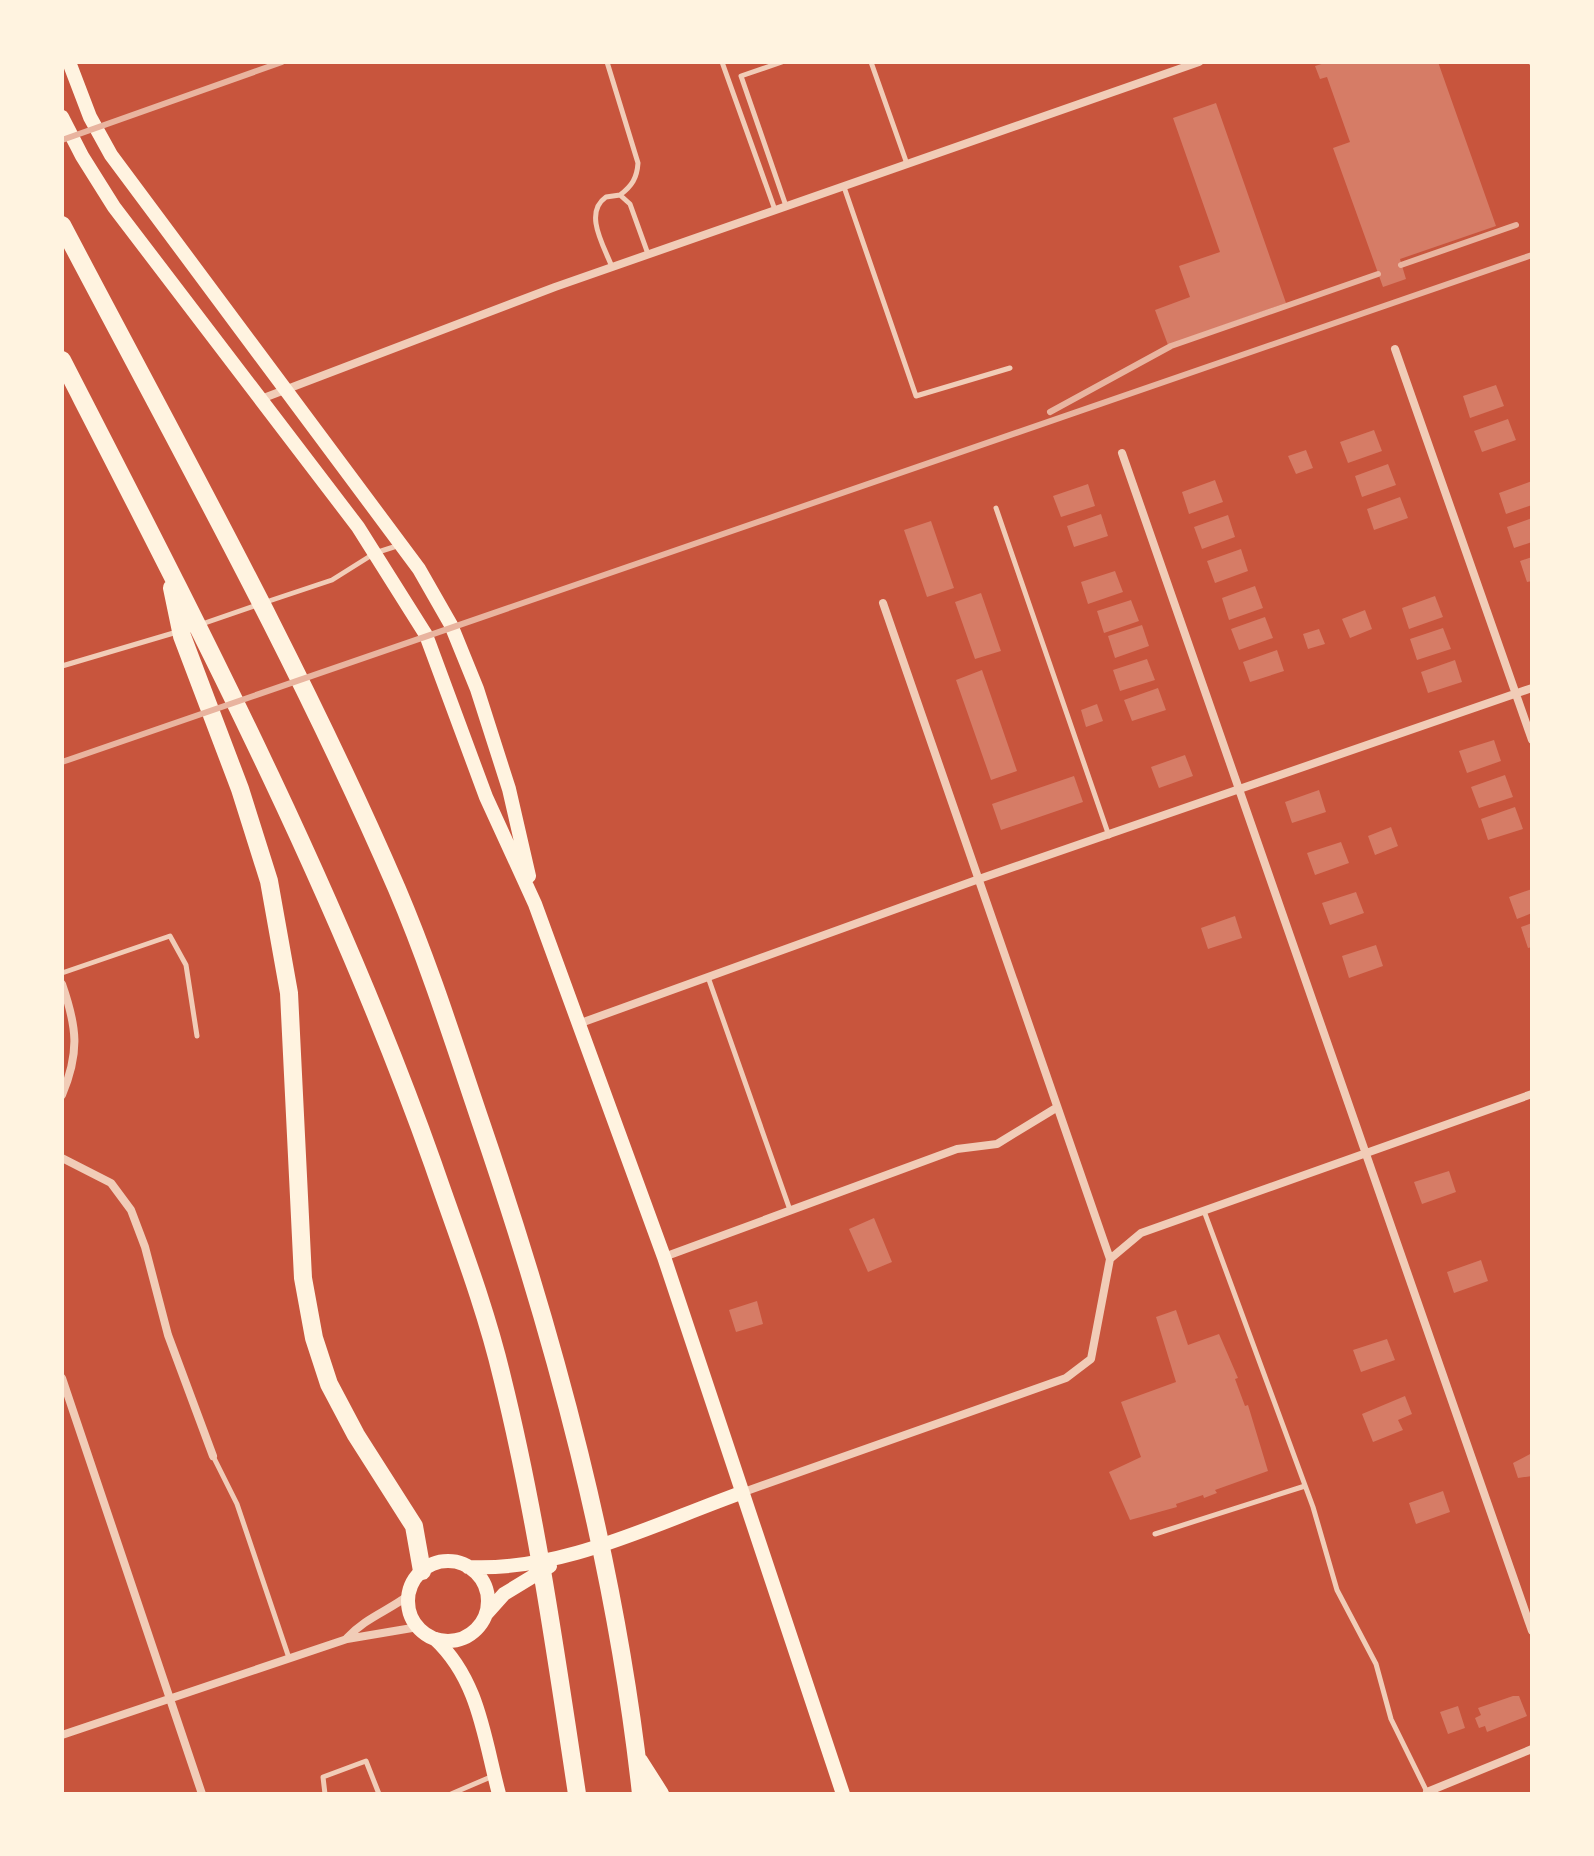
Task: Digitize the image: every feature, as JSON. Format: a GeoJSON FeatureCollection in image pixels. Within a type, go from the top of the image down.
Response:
{"type":"FeatureCollection","features":[{"type":"Feature","properties":{"kind":"highway"},"geometry":{"type":"LineString","coordinates":[[62,225],[336,755],[399,893],[502,1186],[588,1482],[613,1605],[641,1794]]}},
{"type":"Feature","properties":{"kind":"highway"},"geometry":{"type":"LineString","coordinates":[[62,360],[273,778],[361,977],[415,1114],[502,1375],[553,1630],[577,1794]]}},
{"type":"Feature","properties":{"kind":"highway"},"geometry":{"type":"LineString","coordinates":[[166,562],[182,636],[240,789],[269,881],[289,993],[302,1265],[314,1338],[329,1384],[342,1410],[414,1526],[422,1571]]}},
{"type":"Feature","properties":{"kind":"highway"},"geometry":{"type":"LineString","coordinates":[[637,1759],[660,1794]]}},
{"type":"Feature","properties":{"kind":"main road"},"geometry":{"type":"LineString","coordinates":[[69,62],[111,155],[282,389],[401,544],[451,625],[477,689],[509,789],[535,904]]}},
{"type":"Feature","properties":{"kind":"main road"},"geometry":{"type":"LineString","coordinates":[[62,117],[114,207],[375,553],[426,635],[486,797],[535,904],[664,1257],[843,1794]]}},
{"type":"Feature","properties":{"kind":"main road"},"geometry":{"type":"LineString","coordinates":[[499,1794],[470,1682],[455,1658],[418,1627],[409,1608],[409,1595],[422,1571],[441,1562],[502,1568],[568,1556],[741,1493]]}},
{"type":"Feature","properties":{"kind":"main road"},"geometry":{"type":"LineString","coordinates":[[435,1639],[466,1637],[504,1594],[568,1556]]}},
{"type":"Feature","properties":{"kind":"main road"},"geometry":{"type":"LineString","coordinates":[[468,1567],[484,1583],[486,1614]]}},
{"type":"Feature","properties":{"kind":"street"},"geometry":{"type":"LineString","coordinates":[[261,399],[648,254],[1181,65],[1199,62]]}},
{"type":"Feature","properties":{"kind":"street"},"geometry":{"type":"LineString","coordinates":[[1395,349],[1532,740]]}},
{"type":"Feature","properties":{"kind":"street"},"geometry":{"type":"LineString","coordinates":[[1122,453],[1532,1631]]}},
{"type":"Feature","properties":{"kind":"street"},"geometry":{"type":"LineString","coordinates":[[741,1493],[1066,1378],[1091,1359],[1110,1259],[883,603]]}},
{"type":"Feature","properties":{"kind":"street"},"geometry":{"type":"LineString","coordinates":[[578,1024],[979,879],[1532,688]]}},
{"type":"Feature","properties":{"kind":"street"},"geometry":{"type":"LineString","coordinates":[[62,984],[76,1023],[71,1073],[62,1095]]}},
{"type":"Feature","properties":{"kind":"street"},"geometry":{"type":"LineString","coordinates":[[1110,1259],[1141,1233],[1532,1094]]}},
{"type":"Feature","properties":{"kind":"street"},"geometry":{"type":"LineString","coordinates":[[664,1257],[957,1149],[997,1144],[1056,1108]]}},
{"type":"Feature","properties":{"kind":"street"},"geometry":{"type":"LineString","coordinates":[[62,1158],[111,1183],[131,1210],[145,1247],[168,1335],[213,1456]]}},
{"type":"Feature","properties":{"kind":"street"},"geometry":{"type":"LineString","coordinates":[[62,1378],[202,1794]]}},
{"type":"Feature","properties":{"kind":"street"},"geometry":{"type":"LineString","coordinates":[[347,1639],[361,1622],[392,1608],[409,1595]]}},
{"type":"Feature","properties":{"kind":"street"},"geometry":{"type":"LineString","coordinates":[[62,1735],[347,1639],[418,1627]]}},
{"type":"Feature","properties":{"kind":"street"},"geometry":{"type":"LineString","coordinates":[[1428,1793],[1532,1749]]}},
{"type":"Feature","properties":{"kind":"lane"},"geometry":{"type":"LineString","coordinates":[[607,62],[638,163],[637,175],[620,195],[600,201],[594,216],[612,267]]}},
{"type":"Feature","properties":{"kind":"lane"},"geometry":{"type":"LineString","coordinates":[[722,62],[775,210]]}},
{"type":"Feature","properties":{"kind":"lane"},"geometry":{"type":"LineString","coordinates":[[782,62],[741,76],[786,206]]}},
{"type":"Feature","properties":{"kind":"lane"},"geometry":{"type":"LineString","coordinates":[[871,62],[907,164]]}},
{"type":"Feature","properties":{"kind":"lane"},"geometry":{"type":"LineString","coordinates":[[844,186],[916,396],[1010,368]]}},
{"type":"Feature","properties":{"kind":"lane"},"geometry":{"type":"LineString","coordinates":[[620,195],[630,204],[648,254]]}},
{"type":"Feature","properties":{"kind":"lane"},"geometry":{"type":"LineString","coordinates":[[996,508],[1109,836]]}},
{"type":"Feature","properties":{"kind":"lane"},"geometry":{"type":"LineString","coordinates":[[62,666],[152,641],[332,580],[375,553],[401,544]]}},
{"type":"Feature","properties":{"kind":"lane"},"geometry":{"type":"LineString","coordinates":[[62,973],[170,936],[186,965],[197,1036]]}},
{"type":"Feature","properties":{"kind":"lane"},"geometry":{"type":"LineString","coordinates":[[708,977],[790,1210]]}},
{"type":"Feature","properties":{"kind":"lane"},"geometry":{"type":"LineString","coordinates":[[1203,1211],[1305,1486],[1337,1590],[1376,1664],[1391,1719],[1428,1793]]}},
{"type":"Feature","properties":{"kind":"lane"},"geometry":{"type":"LineString","coordinates":[[213,1456],[237,1504],[290,1659]]}},
{"type":"Feature","properties":{"kind":"lane"},"geometry":{"type":"LineString","coordinates":[[1155,1534],[1305,1486]]}},
{"type":"Feature","properties":{"kind":"lane"},"geometry":{"type":"LineString","coordinates":[[325,1794],[323,1777],[368,1761],[379,1794]]}},
{"type":"Feature","properties":{"kind":"lane"},"geometry":{"type":"LineString","coordinates":[[451,1794],[494,1775]]}},
{"type":"Feature","properties":{"kind":"building"},"geometry":{"type":"Polygon","coordinates":[[[1328,62],[1438,62],[1496,226],[1400,259],[1406,279],[1383,287],[1333,148],[1350,142],[1327,77],[1320,79],[1315,66],[1328,62]]]}},
{"type":"Feature","properties":{"kind":"building"},"geometry":{"type":"Polygon","coordinates":[[[1216,103],[1286,303],[1168,345],[1155,310],[1190,297],[1179,266],[1220,252],[1173,118],[1216,103]]]}},
{"type":"Feature","properties":{"kind":"building"},"geometry":{"type":"Polygon","coordinates":[[[1496,385],[1504,406],[1470,418],[1463,396],[1496,385]]]}},
{"type":"Feature","properties":{"kind":"building"},"geometry":{"type":"Polygon","coordinates":[[[1508,419],[1516,440],[1482,452],[1474,431],[1508,419]]]}},
{"type":"Feature","properties":{"kind":"building"},"geometry":{"type":"Polygon","coordinates":[[[1374,430],[1382,451],[1348,463],[1340,442],[1374,430]]]}},
{"type":"Feature","properties":{"kind":"building"},"geometry":{"type":"Polygon","coordinates":[[[1306,450],[1313,468],[1296,474],[1288,456],[1306,450]]]}},
{"type":"Feature","properties":{"kind":"building"},"geometry":{"type":"Polygon","coordinates":[[[1388,464],[1396,485],[1362,497],[1355,476],[1388,464]]]}},
{"type":"Feature","properties":{"kind":"building"},"geometry":{"type":"Polygon","coordinates":[[[1215,480],[1223,502],[1189,514],[1182,492],[1215,480]]]}},
{"type":"Feature","properties":{"kind":"building"},"geometry":{"type":"Polygon","coordinates":[[[1532,481],[1532,505],[1506,514],[1499,493],[1532,481]]]}},
{"type":"Feature","properties":{"kind":"building"},"geometry":{"type":"Polygon","coordinates":[[[1088,484],[1095,506],[1061,517],[1053,496],[1088,484]]]}},
{"type":"Feature","properties":{"kind":"building"},"geometry":{"type":"Polygon","coordinates":[[[1400,497],[1408,518],[1374,530],[1367,509],[1400,497]]]}},
{"type":"Feature","properties":{"kind":"building"},"geometry":{"type":"Polygon","coordinates":[[[1101,514],[1108,536],[1074,547],[1067,526],[1101,514]]]}},
{"type":"Feature","properties":{"kind":"building"},"geometry":{"type":"Polygon","coordinates":[[[1228,515],[1235,537],[1202,549],[1194,527],[1228,515]]]}},
{"type":"Feature","properties":{"kind":"building"},"geometry":{"type":"Polygon","coordinates":[[[1532,518],[1532,542],[1514,548],[1507,527],[1532,518]]]}},
{"type":"Feature","properties":{"kind":"building"},"geometry":{"type":"Polygon","coordinates":[[[931,521],[954,588],[927,597],[904,530],[931,521]]]}},
{"type":"Feature","properties":{"kind":"building"},"geometry":{"type":"Polygon","coordinates":[[[1241,549],[1248,571],[1215,583],[1207,561],[1241,549]]]}},
{"type":"Feature","properties":{"kind":"building"},"geometry":{"type":"Polygon","coordinates":[[[1532,557],[1532,581],[1527,582],[1520,561],[1532,557]]]}},
{"type":"Feature","properties":{"kind":"building"},"geometry":{"type":"Polygon","coordinates":[[[1115,571],[1123,592],[1088,604],[1081,582],[1115,571]]]}},
{"type":"Feature","properties":{"kind":"building"},"geometry":{"type":"Polygon","coordinates":[[[1255,586],[1263,608],[1229,620],[1222,598],[1255,586]]]}},
{"type":"Feature","properties":{"kind":"building"},"geometry":{"type":"Polygon","coordinates":[[[981,593],[1001,651],[975,659],[955,602],[981,593]]]}},
{"type":"Feature","properties":{"kind":"building"},"geometry":{"type":"Polygon","coordinates":[[[1435,596],[1443,617],[1409,629],[1402,608],[1435,596]]]}},
{"type":"Feature","properties":{"kind":"building"},"geometry":{"type":"Polygon","coordinates":[[[1131,600],[1139,621],[1104,633],[1097,611],[1131,600]]]}},
{"type":"Feature","properties":{"kind":"building"},"geometry":{"type":"Polygon","coordinates":[[[1365,610],[1372,629],[1350,638],[1342,619],[1365,610]]]}},
{"type":"Feature","properties":{"kind":"building"},"geometry":{"type":"Polygon","coordinates":[[[1265,617],[1273,638],[1239,650],[1231,629],[1265,617]]]}},
{"type":"Feature","properties":{"kind":"building"},"geometry":{"type":"Polygon","coordinates":[[[1142,625],[1149,646],[1115,658],[1108,636],[1142,625]]]}},
{"type":"Feature","properties":{"kind":"building"},"geometry":{"type":"Polygon","coordinates":[[[1443,628],[1451,649],[1417,660],[1410,639],[1443,628]]]}},
{"type":"Feature","properties":{"kind":"building"},"geometry":{"type":"Polygon","coordinates":[[[1319,629],[1325,644],[1308,649],[1303,634],[1319,629]]]}},
{"type":"Feature","properties":{"kind":"building"},"geometry":{"type":"Polygon","coordinates":[[[1277,650],[1284,671],[1250,682],[1243,662],[1277,650]]]}},
{"type":"Feature","properties":{"kind":"building"},"geometry":{"type":"Polygon","coordinates":[[[1147,659],[1155,680],[1120,691],[1113,670],[1147,659]]]}},
{"type":"Feature","properties":{"kind":"building"},"geometry":{"type":"Polygon","coordinates":[[[1455,660],[1462,682],[1428,693],[1421,672],[1455,660]]]}},
{"type":"Feature","properties":{"kind":"building"},"geometry":{"type":"Polygon","coordinates":[[[982,670],[1017,771],[991,780],[956,680],[982,670]]]}},
{"type":"Feature","properties":{"kind":"building"},"geometry":{"type":"Polygon","coordinates":[[[1158,688],[1166,710],[1132,721],[1124,700],[1158,688]]]}},
{"type":"Feature","properties":{"kind":"building"},"geometry":{"type":"Polygon","coordinates":[[[1097,704],[1103,721],[1086,727],[1081,710],[1097,704]]]}},
{"type":"Feature","properties":{"kind":"building"},"geometry":{"type":"Polygon","coordinates":[[[1494,740],[1501,761],[1467,773],[1459,751],[1494,740]]]}},
{"type":"Feature","properties":{"kind":"building"},"geometry":{"type":"Polygon","coordinates":[[[1185,755],[1193,776],[1159,788],[1151,767],[1185,755]]]}},
{"type":"Feature","properties":{"kind":"building"},"geometry":{"type":"Polygon","coordinates":[[[1505,775],[1513,797],[1479,808],[1471,787],[1505,775]]]}},
{"type":"Feature","properties":{"kind":"building"},"geometry":{"type":"Polygon","coordinates":[[[1074,776],[1083,802],[1001,830],[992,804],[1074,776]]]}},
{"type":"Feature","properties":{"kind":"building"},"geometry":{"type":"Polygon","coordinates":[[[1319,790],[1326,812],[1292,823],[1285,802],[1319,790]]]}},
{"type":"Feature","properties":{"kind":"building"},"geometry":{"type":"Polygon","coordinates":[[[1515,807],[1523,829],[1488,840],[1481,819],[1515,807]]]}},
{"type":"Feature","properties":{"kind":"building"},"geometry":{"type":"Polygon","coordinates":[[[1391,827],[1398,846],[1375,855],[1368,836],[1391,827]]]}},
{"type":"Feature","properties":{"kind":"building"},"geometry":{"type":"Polygon","coordinates":[[[1341,842],[1349,863],[1315,875],[1307,853],[1341,842]]]}},
{"type":"Feature","properties":{"kind":"building"},"geometry":{"type":"Polygon","coordinates":[[[1532,889],[1532,913],[1517,919],[1509,897],[1532,889]]]}},
{"type":"Feature","properties":{"kind":"building"},"geometry":{"type":"Polygon","coordinates":[[[1356,892],[1364,913],[1330,925],[1322,903],[1356,892]]]}},
{"type":"Feature","properties":{"kind":"building"},"geometry":{"type":"Polygon","coordinates":[[[1235,916],[1242,938],[1208,949],[1201,928],[1235,916]]]}},
{"type":"Feature","properties":{"kind":"building"},"geometry":{"type":"Polygon","coordinates":[[[1532,923],[1532,947],[1528,948],[1521,927],[1532,923]]]}},
{"type":"Feature","properties":{"kind":"building"},"geometry":{"type":"Polygon","coordinates":[[[1376,945],[1383,966],[1349,978],[1342,956],[1376,945]]]}},
{"type":"Feature","properties":{"kind":"building"},"geometry":{"type":"Polygon","coordinates":[[[1449,1171],[1456,1192],[1422,1204],[1414,1182],[1449,1171]]]}},
{"type":"Feature","properties":{"kind":"building"},"geometry":{"type":"Polygon","coordinates":[[[874,1218],[892,1262],[868,1272],[849,1229],[874,1218]]]}},
{"type":"Feature","properties":{"kind":"building"},"geometry":{"type":"Polygon","coordinates":[[[1481,1260],[1488,1281],[1454,1293],[1447,1272],[1481,1260]]]}},
{"type":"Feature","properties":{"kind":"building"},"geometry":{"type":"Polygon","coordinates":[[[757,1301],[763,1324],[736,1332],[729,1310],[757,1301]]]}},
{"type":"Feature","properties":{"kind":"building"},"geometry":{"type":"Polygon","coordinates":[[[1176,1310],[1188,1345],[1219,1334],[1238,1378],[1235,1379],[1245,1406],[1248,1405],[1268,1471],[1215,1490],[1217,1493],[1204,1498],[1203,1495],[1176,1504],[1177,1507],[1130,1520],[1109,1472],[1141,1457],[1121,1402],[1176,1382],[1156,1317],[1176,1310]]]}},
{"type":"Feature","properties":{"kind":"building"},"geometry":{"type":"Polygon","coordinates":[[[1387,1339],[1395,1360],[1361,1372],[1353,1350],[1387,1339]]]}},
{"type":"Feature","properties":{"kind":"building"},"geometry":{"type":"Polygon","coordinates":[[[1405,1396],[1412,1414],[1398,1420],[1403,1430],[1373,1442],[1362,1414],[1405,1396]]]}},
{"type":"Feature","properties":{"kind":"building"},"geometry":{"type":"Polygon","coordinates":[[[1532,1453],[1532,1476],[1518,1478],[1513,1463],[1532,1453]]]}},
{"type":"Feature","properties":{"kind":"building"},"geometry":{"type":"Polygon","coordinates":[[[1443,1491],[1450,1512],[1416,1524],[1409,1503],[1443,1491]]]}},
{"type":"Feature","properties":{"kind":"building"},"geometry":{"type":"Polygon","coordinates":[[[1519,1696],[1527,1716],[1487,1732],[1485,1726],[1479,1728],[1475,1718],[1481,1715],[1478,1708],[1519,1696]]]}},
{"type":"Feature","properties":{"kind":"building"},"geometry":{"type":"Polygon","coordinates":[[[1458,1706],[1465,1728],[1448,1734],[1440,1712],[1458,1706]]]}},
{"type":"Feature","properties":{"kind":"railway"},"geometry":{"type":"LineString","coordinates":[[62,140],[282,62]]}},
{"type":"Feature","properties":{"kind":"railway"},"geometry":{"type":"LineString","coordinates":[[1401,265],[1516,225]]}},
{"type":"Feature","properties":{"kind":"railway"},"geometry":{"type":"LineString","coordinates":[[62,762],[1532,255]]}},
{"type":"Feature","properties":{"kind":"railway"},"geometry":{"type":"LineString","coordinates":[[1050,412],[1171,346],[1378,274]]}}]}
